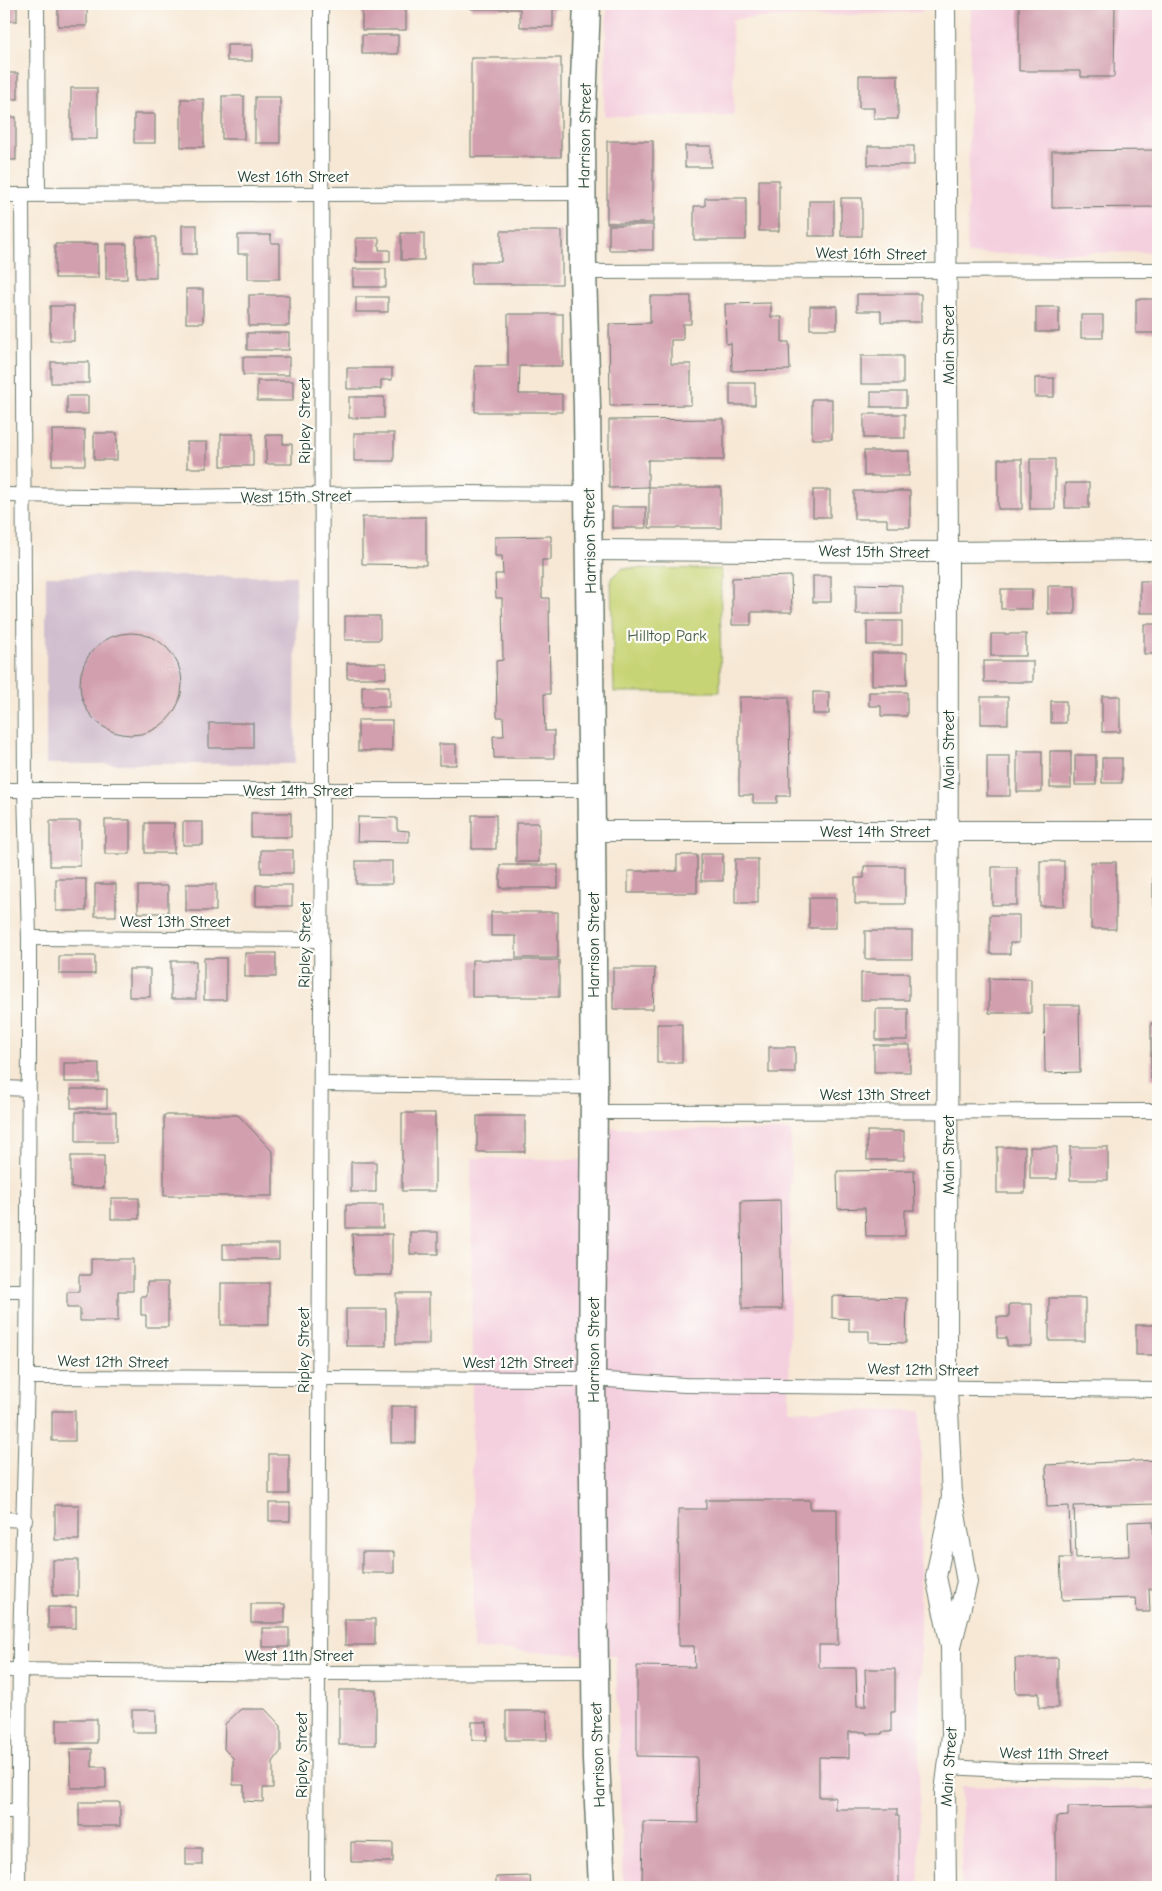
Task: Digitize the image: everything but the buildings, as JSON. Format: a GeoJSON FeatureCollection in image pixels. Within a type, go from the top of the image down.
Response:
{"type":"FeatureCollection","features":[{"type":"Feature","properties":{"kind":"highway","name":"Harrison Street"},"geometry":{"type":"LineString","coordinates":[[587,4],[582,132],[582,193],[592,790],[594,1100],[592,1380],[596,1760],[602,1887]]}},
{"type":"Feature","properties":{"kind":"street"},"geometry":{"type":"LineString","coordinates":[[37,4],[38,194]]}},
{"type":"Feature","properties":{"kind":"street","name":"Ripley Street"},"geometry":{"type":"LineString","coordinates":[[317,1887],[322,940],[322,4]]}},
{"type":"Feature","properties":{"kind":"street","name":"Main Street"},"geometry":{"type":"LineString","coordinates":[[946,4],[948,272],[948,1387],[952,1497],[968,1582],[951,1646]]}},
{"type":"Feature","properties":{"kind":"street","name":"West 16th Street"},"geometry":{"type":"LineString","coordinates":[[4,195],[582,193]]}},
{"type":"Feature","properties":{"kind":"street"},"geometry":{"type":"LineString","coordinates":[[18,1887],[28,1377],[28,938],[24,790],[22,195]]}},
{"type":"Feature","properties":{"kind":"street","name":"West 16th Street"},"geometry":{"type":"LineString","coordinates":[[583,272],[1158,270]]}},
{"type":"Feature","properties":{"kind":"street","name":"West 15th Street"},"geometry":{"type":"LineString","coordinates":[[4,495],[172,497],[461,493],[588,494]]}},
{"type":"Feature","properties":{"kind":"street","name":"West 15th Street"},"geometry":{"type":"LineString","coordinates":[[589,550],[948,552],[1158,550]]}},
{"type":"Feature","properties":{"kind":"street","name":"West 14th Street"},"geometry":{"type":"LineString","coordinates":[[4,790],[592,790]]}},
{"type":"Feature","properties":{"kind":"street","name":"West 14th Street"},"geometry":{"type":"LineString","coordinates":[[592,831],[1158,830]]}},
{"type":"Feature","properties":{"kind":"street","name":"West 13th Street"},"geometry":{"type":"LineString","coordinates":[[28,938],[322,940]]}},
{"type":"Feature","properties":{"kind":"street","name":"West 13th Street"},"geometry":{"type":"LineString","coordinates":[[321,1084],[594,1100],[948,1111],[1158,1111]]}},
{"type":"Feature","properties":{"kind":"street"},"geometry":{"type":"LineString","coordinates":[[4,1088],[28,1089]]}},
{"type":"Feature","properties":{"kind":"street"},"geometry":{"type":"LineString","coordinates":[[4,1290],[27,1291]]}},
{"type":"Feature","properties":{"kind":"street","name":"West 12th Street"},"geometry":{"type":"LineString","coordinates":[[28,1377],[592,1380],[685,1385],[1158,1390]]}},
{"type":"Feature","properties":{"kind":"street","name":"Main Street"},"geometry":{"type":"LineString","coordinates":[[946,1887],[945,1792],[952,1735],[951,1646],[936,1577],[952,1497]]}},
{"type":"Feature","properties":{"kind":"street"},"geometry":{"type":"LineString","coordinates":[[4,1519],[25,1520]]}},
{"type":"Feature","properties":{"kind":"street","name":"West 11th Street"},"geometry":{"type":"LineString","coordinates":[[4,1670],[319,1673],[595,1672]]}},
{"type":"Feature","properties":{"kind":"street","name":"West 11th Street"},"geometry":{"type":"LineString","coordinates":[[948,1767],[1022,1771],[1158,1772]]}},
{"type":"Feature","properties":{"kind":"street"},"geometry":{"type":"LineString","coordinates":[[4,1811],[18,1811]]}},
{"type":"Feature","properties":{"kind":"shaded area"},"geometry":{"type":"Polygon","coordinates":[[[607,4],[922,4],[922,12],[732,19],[734,116],[604,116],[607,4]]]}},
{"type":"Feature","properties":{"kind":"shaded area"},"geometry":{"type":"Polygon","coordinates":[[[971,4],[1158,4],[1158,252],[967,254],[971,4]]]}},
{"type":"Feature","properties":{"kind":"shaded area"},"geometry":{"type":"Polygon","coordinates":[[[46,576],[296,576],[295,764],[46,764],[46,576]]]}},
{"type":"Feature","properties":{"kind":"shaded area"},"geometry":{"type":"Polygon","coordinates":[[[601,1128],[791,1131],[789,1410],[921,1411],[919,1887],[623,1887],[616,1656],[473,1649],[471,1158],[601,1160],[601,1128]]]}},
{"type":"Feature","properties":{"kind":"shaded area"},"geometry":{"type":"Polygon","coordinates":[[[962,1786],[1158,1790],[1158,1887],[961,1887],[962,1786]]]}},
{"type":"Feature","properties":{"kind":"green space","name":"Hilltop Park"},"geometry":{"type":"Polygon","coordinates":[[[623,568],[721,569],[720,692],[614,692],[611,578],[623,568]]]}}]}
